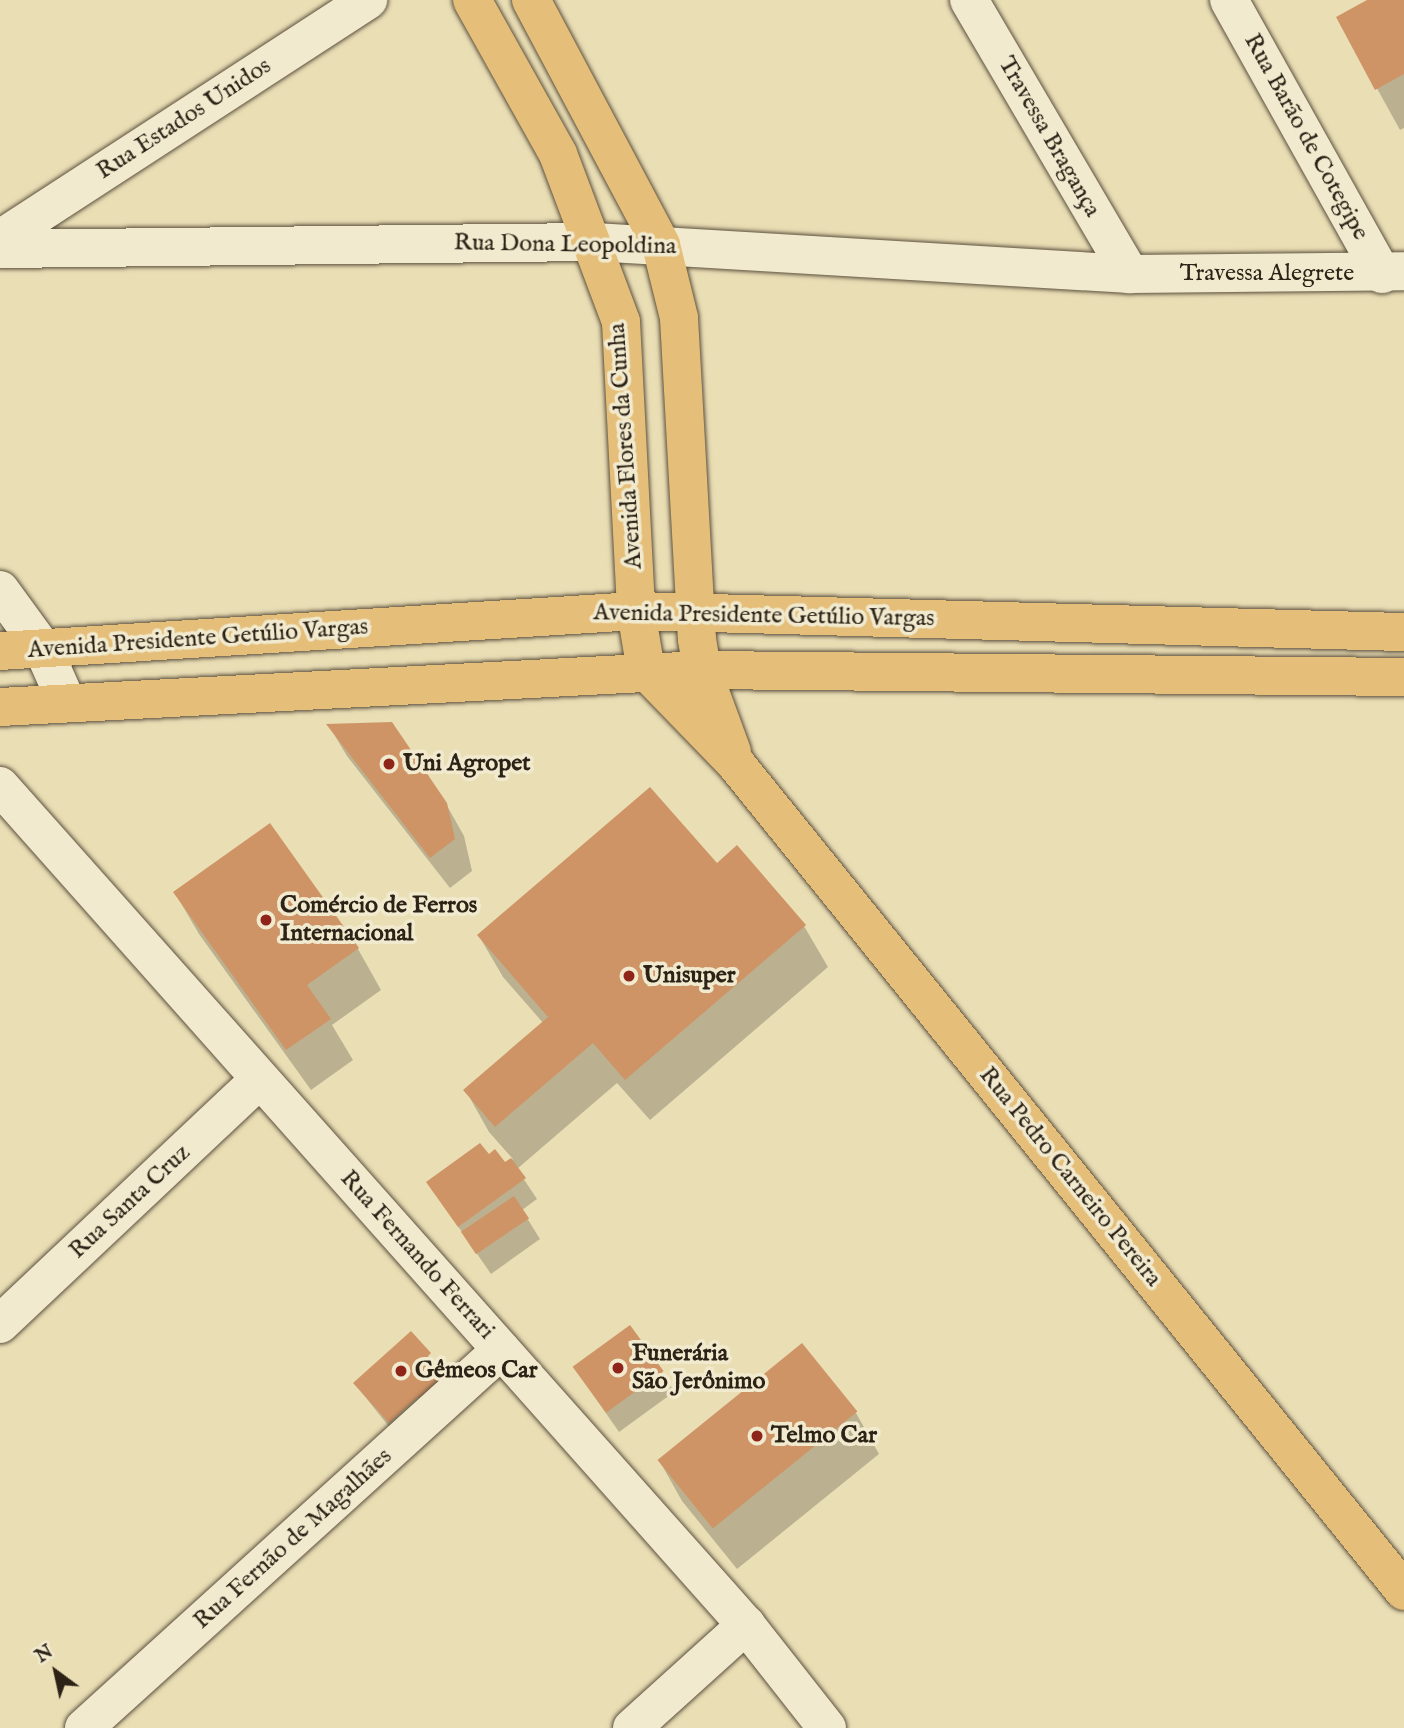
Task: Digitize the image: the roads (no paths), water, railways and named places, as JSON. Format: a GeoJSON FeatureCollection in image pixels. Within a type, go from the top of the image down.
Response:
{"type":"FeatureCollection","features":[{"type":"Feature","properties":{"kind":"main road","name":"Avenida Flores da Cunha"},"geometry":{"type":"LineString","coordinates":[[472,0],[558,154],[594,242],[621,322],[636,611],[646,671]]}},
{"type":"Feature","properties":{"kind":"main road"},"geometry":{"type":"LineString","coordinates":[[531,0],[661,245],[679,318],[696,611],[702,670]]}},
{"type":"Feature","properties":{"kind":"main road","name":"Avenida Presidente Getúlio Vargas"},"geometry":{"type":"LineString","coordinates":[[0,652],[636,611],[1404,632]]}},
{"type":"Feature","properties":{"kind":"main road","name":"Rua Pedro Carneiro Pereira"},"geometry":{"type":"LineString","coordinates":[[702,670],[736,764]]}},
{"type":"Feature","properties":{"kind":"main road"},"geometry":{"type":"LineString","coordinates":[[0,707],[646,671],[1404,677]]}},
{"type":"Feature","properties":{"kind":"main road","name":"Rua Pedro Carneiro Pereira"},"geometry":{"type":"LineString","coordinates":[[646,671],[736,764],[1404,1591]]}},
{"type":"Feature","properties":{"kind":"street","name":"Rua Estados Unidos"},"geometry":{"type":"LineString","coordinates":[[0,239],[368,0]]}},
{"type":"Feature","properties":{"kind":"street","name":"Travessa Bragança"},"geometry":{"type":"LineString","coordinates":[[969,0],[1130,274]]}},
{"type":"Feature","properties":{"kind":"street","name":"Rua Barão de Cotegipe"},"geometry":{"type":"LineString","coordinates":[[1229,0],[1393,273]]}},
{"type":"Feature","properties":{"kind":"street","name":"Rua Dona Leopoldina"},"geometry":{"type":"LineString","coordinates":[[0,249],[594,242],[1130,274]]}},
{"type":"Feature","properties":{"kind":"street","name":"Travessa Alegrete"},"geometry":{"type":"LineString","coordinates":[[1130,274],[1393,273]]}},
{"type":"Feature","properties":{"kind":"street"},"geometry":{"type":"LineString","coordinates":[[0,590],[43,649],[67,703]]}},
{"type":"Feature","properties":{"kind":"street","name":"Rua Fernando Ferrari"},"geometry":{"type":"LineString","coordinates":[[0,786],[746,1625],[827,1728]]}},
{"type":"Feature","properties":{"kind":"street","name":"Rua Santa Cruz"},"geometry":{"type":"LineString","coordinates":[[0,1324],[260,1079]]}},
{"type":"Feature","properties":{"kind":"street","name":"Rua Fernão de Magalhães"},"geometry":{"type":"LineString","coordinates":[[84,1728],[501,1350]]}},
{"type":"Feature","properties":{"kind":"street"},"geometry":{"type":"LineString","coordinates":[[632,1728],[746,1625]]}},
{"type":"Feature","properties":{"kind":"place","name":"Uni Agropet"},"geometry":{"type":"Point","coordinates":[389,764]}},
{"type":"Feature","properties":{"kind":"place","name":"Comércio de Ferros Internacional"},"geometry":{"type":"Point","coordinates":[266,920]}},
{"type":"Feature","properties":{"kind":"place","name":"Unisuper"},"geometry":{"type":"Point","coordinates":[629,976]}},
{"type":"Feature","properties":{"kind":"place","name":"Funerária São Jerônimo"},"geometry":{"type":"Point","coordinates":[618,1368]}},
{"type":"Feature","properties":{"kind":"place","name":"Gêmeos Car"},"geometry":{"type":"Point","coordinates":[401,1371]}},
{"type":"Feature","properties":{"kind":"place","name":"Telmo Car"},"geometry":{"type":"Point","coordinates":[757,1436]}}]}
